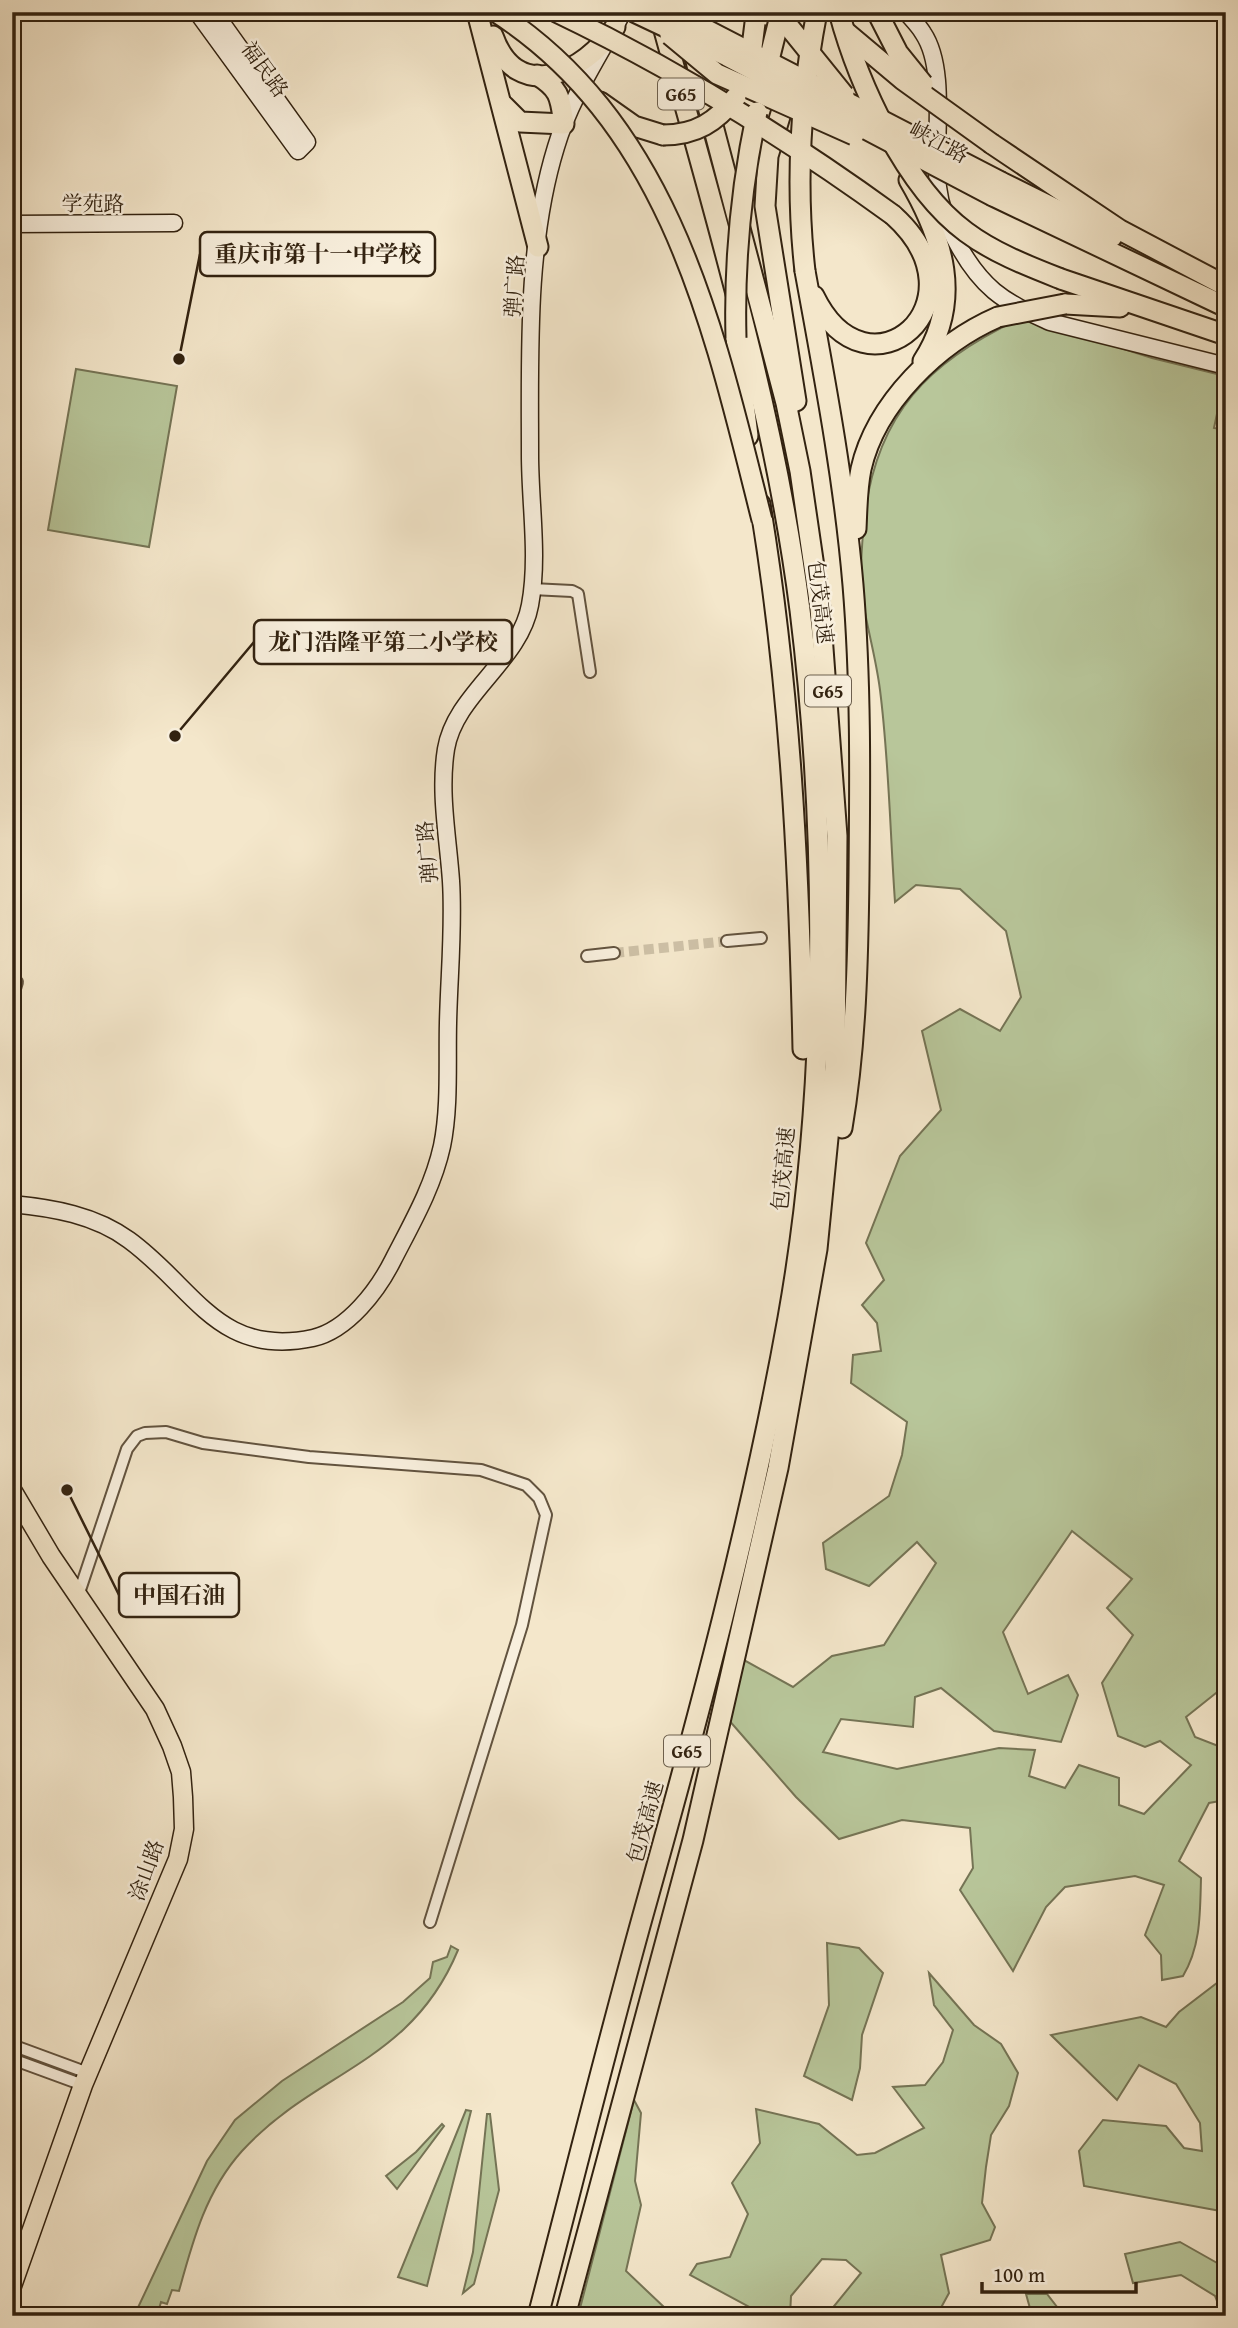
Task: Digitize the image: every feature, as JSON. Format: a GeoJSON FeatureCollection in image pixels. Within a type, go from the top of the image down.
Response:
{"type":"FeatureCollection","features":[{"type":"Feature","properties":{"kind":"highway"},"geometry":{"type":"LineString","coordinates":[[477,12],[538,247]]}},
{"type":"Feature","properties":{"kind":"highway"},"geometry":{"type":"LineString","coordinates":[[486,12],[502,56],[516,68],[537,75],[551,84],[559,94],[564,124],[520,122],[503,106]]}},
{"type":"Feature","properties":{"kind":"highway"},"geometry":{"type":"LineString","coordinates":[[496,12],[536,40],[593,96],[620,117],[649,132],[679,135],[696,131],[712,122],[737,96],[751,58],[754,12]]}},
{"type":"Feature","properties":{"kind":"highway"},"geometry":{"type":"LineString","coordinates":[[556,12],[712,96],[839,176],[893,215],[920,245],[928,264],[931,283],[928,302],[906,335],[892,343],[873,344],[854,340],[829,320],[804,271]]}},
{"type":"Feature","properties":{"kind":"highway","name":"峡江路"},"geometry":{"type":"LineString","coordinates":[[634,12],[748,67],[1116,257],[1226,307]]}},
{"type":"Feature","properties":{"kind":"highway"},"geometry":{"type":"LineString","coordinates":[[655,12],[678,44],[717,74],[884,150],[994,195]]}},
{"type":"Feature","properties":{"kind":"highway","name":"包茂高速"},"geometry":{"type":"LineString","coordinates":[[538,2316],[667,1833],[759,1462],[788,1316],[806,1179],[816,1042],[818,905],[815,793],[805,654],[790,541],[767,420],[672,62],[655,12]]}},
{"type":"Feature","properties":{"kind":"highway","name":"峡江路"},"geometry":{"type":"LineString","coordinates":[[672,12],[994,195],[1081,223],[1226,286]]}},
{"type":"Feature","properties":{"kind":"highway","name":"包茂高速"},"geometry":{"type":"LineString","coordinates":[[565,2316],[693,1840],[778,1468],[817,1250],[835,1067],[837,872],[826,666],[800,471],[779,376],[683,12]]}},
{"type":"Feature","properties":{"kind":"highway"},"geometry":{"type":"LineString","coordinates":[[779,12],[908,178],[933,224],[945,270],[943,315],[926,356],[879,428],[861,468],[853,586]]}},
{"type":"Feature","properties":{"kind":"highway"},"geometry":{"type":"LineString","coordinates":[[779,12],[740,203],[736,267],[738,370],[781,641],[797,837],[806,1179]]}},
{"type":"Feature","properties":{"kind":"highway"},"geometry":{"type":"LineString","coordinates":[[817,1250],[844,1114],[853,1023],[860,800],[853,586],[842,485],[804,271],[798,173],[800,121],[819,12]]}},
{"type":"Feature","properties":{"kind":"highway"},"geometry":{"type":"LineString","coordinates":[[800,471],[793,374],[768,234],[765,181],[781,109],[819,12]]}},
{"type":"Feature","properties":{"kind":"highway"},"geometry":{"type":"LineString","coordinates":[[826,12],[903,80],[992,144],[1120,230],[1226,286]]}},
{"type":"Feature","properties":{"kind":"highway"},"geometry":{"type":"LineString","coordinates":[[839,12],[855,61],[903,157],[942,209],[965,231],[993,249],[1061,279],[1226,335]]}},
{"type":"Feature","properties":{"kind":"highway"},"geometry":{"type":"LineString","coordinates":[[877,12],[898,53],[927,89],[992,144]]}},
{"type":"Feature","properties":{"kind":"highway"},"geometry":{"type":"LineString","coordinates":[[537,75],[574,68],[602,46],[619,20]]}},
{"type":"Feature","properties":{"kind":"highway"},"geometry":{"type":"LineString","coordinates":[[593,96],[638,158],[675,232],[718,359],[762,520]]}},
{"type":"Feature","properties":{"kind":"highway"},"geometry":{"type":"LineString","coordinates":[[913,377],[963,334],[998,317],[1065,304],[1118,307],[1175,319]]}},
{"type":"Feature","properties":{"kind":"main road","name":"福民路"},"geometry":{"type":"LineString","coordinates":[[197,12],[303,147],[214,12]]}},
{"type":"Feature","properties":{"kind":"main road"},"geometry":{"type":"LineString","coordinates":[[906,12],[925,35],[935,68],[939,189],[945,213],[967,256],[991,288],[1026,312],[1050,321],[1226,366]]}},
{"type":"Feature","properties":{"kind":"main road","name":"弹广路"},"geometry":{"type":"LineString","coordinates":[[12,1204],[79,1215],[126,1237],[169,1273],[215,1320],[245,1338],[280,1343],[320,1337],[353,1315],[383,1280],[429,1189],[442,1145],[451,884],[442,779],[447,742],[463,712],[513,646],[530,610],[530,372],[538,247],[545,194],[564,124],[619,20]]}},
{"type":"Feature","properties":{"kind":"main road","name":"学苑路"},"geometry":{"type":"LineString","coordinates":[[12,224],[174,223]]}},
{"type":"Feature","properties":{"kind":"main road","name":"涂山路"},"geometry":{"type":"LineString","coordinates":[[12,1490],[78,1596],[155,1709],[181,1772],[183,1818],[178,1860],[85,2078],[17,2260],[12,2287]]}},
{"type":"Feature","properties":{"kind":"street"},"geometry":{"type":"LineString","coordinates":[[532,589],[572,590],[578,594],[590,672]]}},
{"type":"Feature","properties":{"kind":"street"},"geometry":{"type":"LineString","coordinates":[[727,942],[761,938]]}},
{"type":"Feature","properties":{"kind":"street"},"geometry":{"type":"LineString","coordinates":[[587,956],[614,953]]}},
{"type":"Feature","properties":{"kind":"street"},"geometry":{"type":"LineString","coordinates":[[12,999],[17,982]]}},
{"type":"Feature","properties":{"kind":"street"},"geometry":{"type":"LineString","coordinates":[[78,1596],[127,1449],[137,1436],[145,1433],[166,1432],[203,1443],[309,1457],[481,1470],[526,1485],[539,1498],[546,1515],[522,1625],[430,1923]]}},
{"type":"Feature","properties":{"kind":"street"},"geometry":{"type":"LineString","coordinates":[[12,2045],[85,2078]]}},
{"type":"Feature","properties":{"kind":"street"},"geometry":{"type":"LineString","coordinates":[[12,2059],[85,2078]]}},
{"type":"Feature","properties":{"kind":"green space"},"geometry":{"type":"Polygon","coordinates":[[[1024,317],[1152,358],[1225,376],[1214,428],[1226,430],[1226,1685],[1186,1717],[1195,1737],[1226,1749],[1226,1800],[1209,1803],[1179,1861],[1201,1878],[1198,1929],[1193,1953],[1183,1976],[1162,1980],[1161,1955],[1145,1935],[1164,1885],[1135,1876],[1065,1887],[1046,1907],[1013,1971],[960,1890],[973,1868],[970,1828],[902,1820],[839,1839],[796,1797],[727,1718],[744,1660],[793,1687],[832,1656],[884,1645],[936,1563],[917,1542],[869,1586],[826,1569],[823,1543],[889,1496],[902,1455],[907,1422],[851,1383],[853,1355],[881,1351],[877,1323],[862,1305],[884,1280],[866,1243],[900,1156],[941,1110],[922,1031],[960,1009],[1000,1031],[1021,997],[1006,931],[960,889],[916,885],[895,902],[883,716],[862,596],[861,559],[870,484],[880,450],[894,421],[912,395],[935,372],[960,352],[1024,317]],[[1072,1531],[1003,1632],[1028,1694],[1068,1675],[1078,1695],[1061,1742],[994,1731],[941,1688],[915,1697],[913,1727],[841,1719],[823,1752],[897,1769],[999,1748],[1035,1750],[1029,1776],[1065,1788],[1079,1765],[1119,1778],[1119,1805],[1144,1814],[1191,1765],[1160,1741],[1145,1747],[1118,1736],[1102,1683],[1133,1635],[1107,1608],[1132,1579],[1072,1531]]]}},
{"type":"Feature","properties":{"kind":"green space"},"geometry":{"type":"Polygon","coordinates":[[[76,369],[177,386],[149,547],[48,530],[76,369]]]}},
{"type":"Feature","properties":{"kind":"green space"},"geometry":{"type":"Polygon","coordinates":[[[827,1943],[859,1948],[883,1973],[862,2035],[860,2068],[852,2100],[804,2076],[829,2005],[827,1943]]]}},
{"type":"Feature","properties":{"kind":"green space"},"geometry":{"type":"Polygon","coordinates":[[[451,1946],[458,1950],[438,1988],[415,2018],[389,2042],[360,2063],[300,2101],[242,2151],[210,2199],[179,2291],[172,2290],[167,2304],[161,2302],[157,2316],[134,2316],[207,2161],[235,2120],[282,2081],[403,2002],[430,1978],[433,1962],[447,1957],[451,1946]]]}},
{"type":"Feature","properties":{"kind":"green space"},"geometry":{"type":"Polygon","coordinates":[[[929,1973],[974,2025],[1001,2044],[1018,2073],[1009,2106],[991,2135],[986,2167],[982,2203],[995,2227],[990,2240],[941,2255],[949,2293],[937,2315],[826,2316],[861,2273],[846,2260],[822,2259],[791,2296],[790,2316],[766,2316],[690,2275],[697,2264],[730,2257],[748,2214],[732,2183],[760,2143],[756,2109],[819,2124],[857,2155],[875,2153],[924,2128],[893,2087],[925,2085],[943,2062],[953,2030],[934,2005],[929,1973]]]}},
{"type":"Feature","properties":{"kind":"green space"},"geometry":{"type":"Polygon","coordinates":[[[1226,1976],[1226,2212],[1084,2186],[1079,2151],[1103,2120],[1166,2126],[1184,2148],[1202,2151],[1200,2123],[1176,2084],[1139,2065],[1117,2100],[1051,2035],[1141,2017],[1166,2027],[1179,2012],[1226,1976]]]}},
{"type":"Feature","properties":{"kind":"green space"},"geometry":{"type":"Polygon","coordinates":[[[634,2100],[641,2113],[635,2181],[641,2205],[626,2271],[666,2309],[662,2316],[578,2316],[634,2100]]]}},
{"type":"Feature","properties":{"kind":"green space"},"geometry":{"type":"Polygon","coordinates":[[[466,2110],[471,2111],[427,2286],[398,2277],[466,2110]]]}},
{"type":"Feature","properties":{"kind":"green space"},"geometry":{"type":"Polygon","coordinates":[[[487,2114],[490,2114],[499,2190],[474,2284],[463,2293],[473,2252],[487,2114]]]}},
{"type":"Feature","properties":{"kind":"green space"},"geometry":{"type":"Polygon","coordinates":[[[442,2124],[444,2126],[397,2189],[386,2176],[416,2152],[442,2124]]]}},
{"type":"Feature","properties":{"kind":"green space"},"geometry":{"type":"Polygon","coordinates":[[[1180,2242],[1226,2268],[1226,2316],[1223,2316],[1215,2296],[1181,2275],[1133,2283],[1125,2254],[1180,2242]]]}},
{"type":"Feature","properties":{"kind":"green space"},"geometry":{"type":"Polygon","coordinates":[[[1026,2294],[1047,2294],[1064,2316],[1026,2316],[1031,2312],[1026,2294]]]}},
{"type":"Feature","properties":{"kind":"tunnel"},"geometry":{"type":"LineString","coordinates":[[614,953],[727,941]]}},
{"type":"Feature","properties":{"kind":"place","name":"重庆市第十一中学校"},"geometry":{"type":"Point","coordinates":[179,359]}},
{"type":"Feature","properties":{"kind":"place","name":"龙门浩隆平第二小学校"},"geometry":{"type":"Point","coordinates":[175,736]}},
{"type":"Feature","properties":{"kind":"place","name":"中国石油"},"geometry":{"type":"Point","coordinates":[67,1490]}}]}
